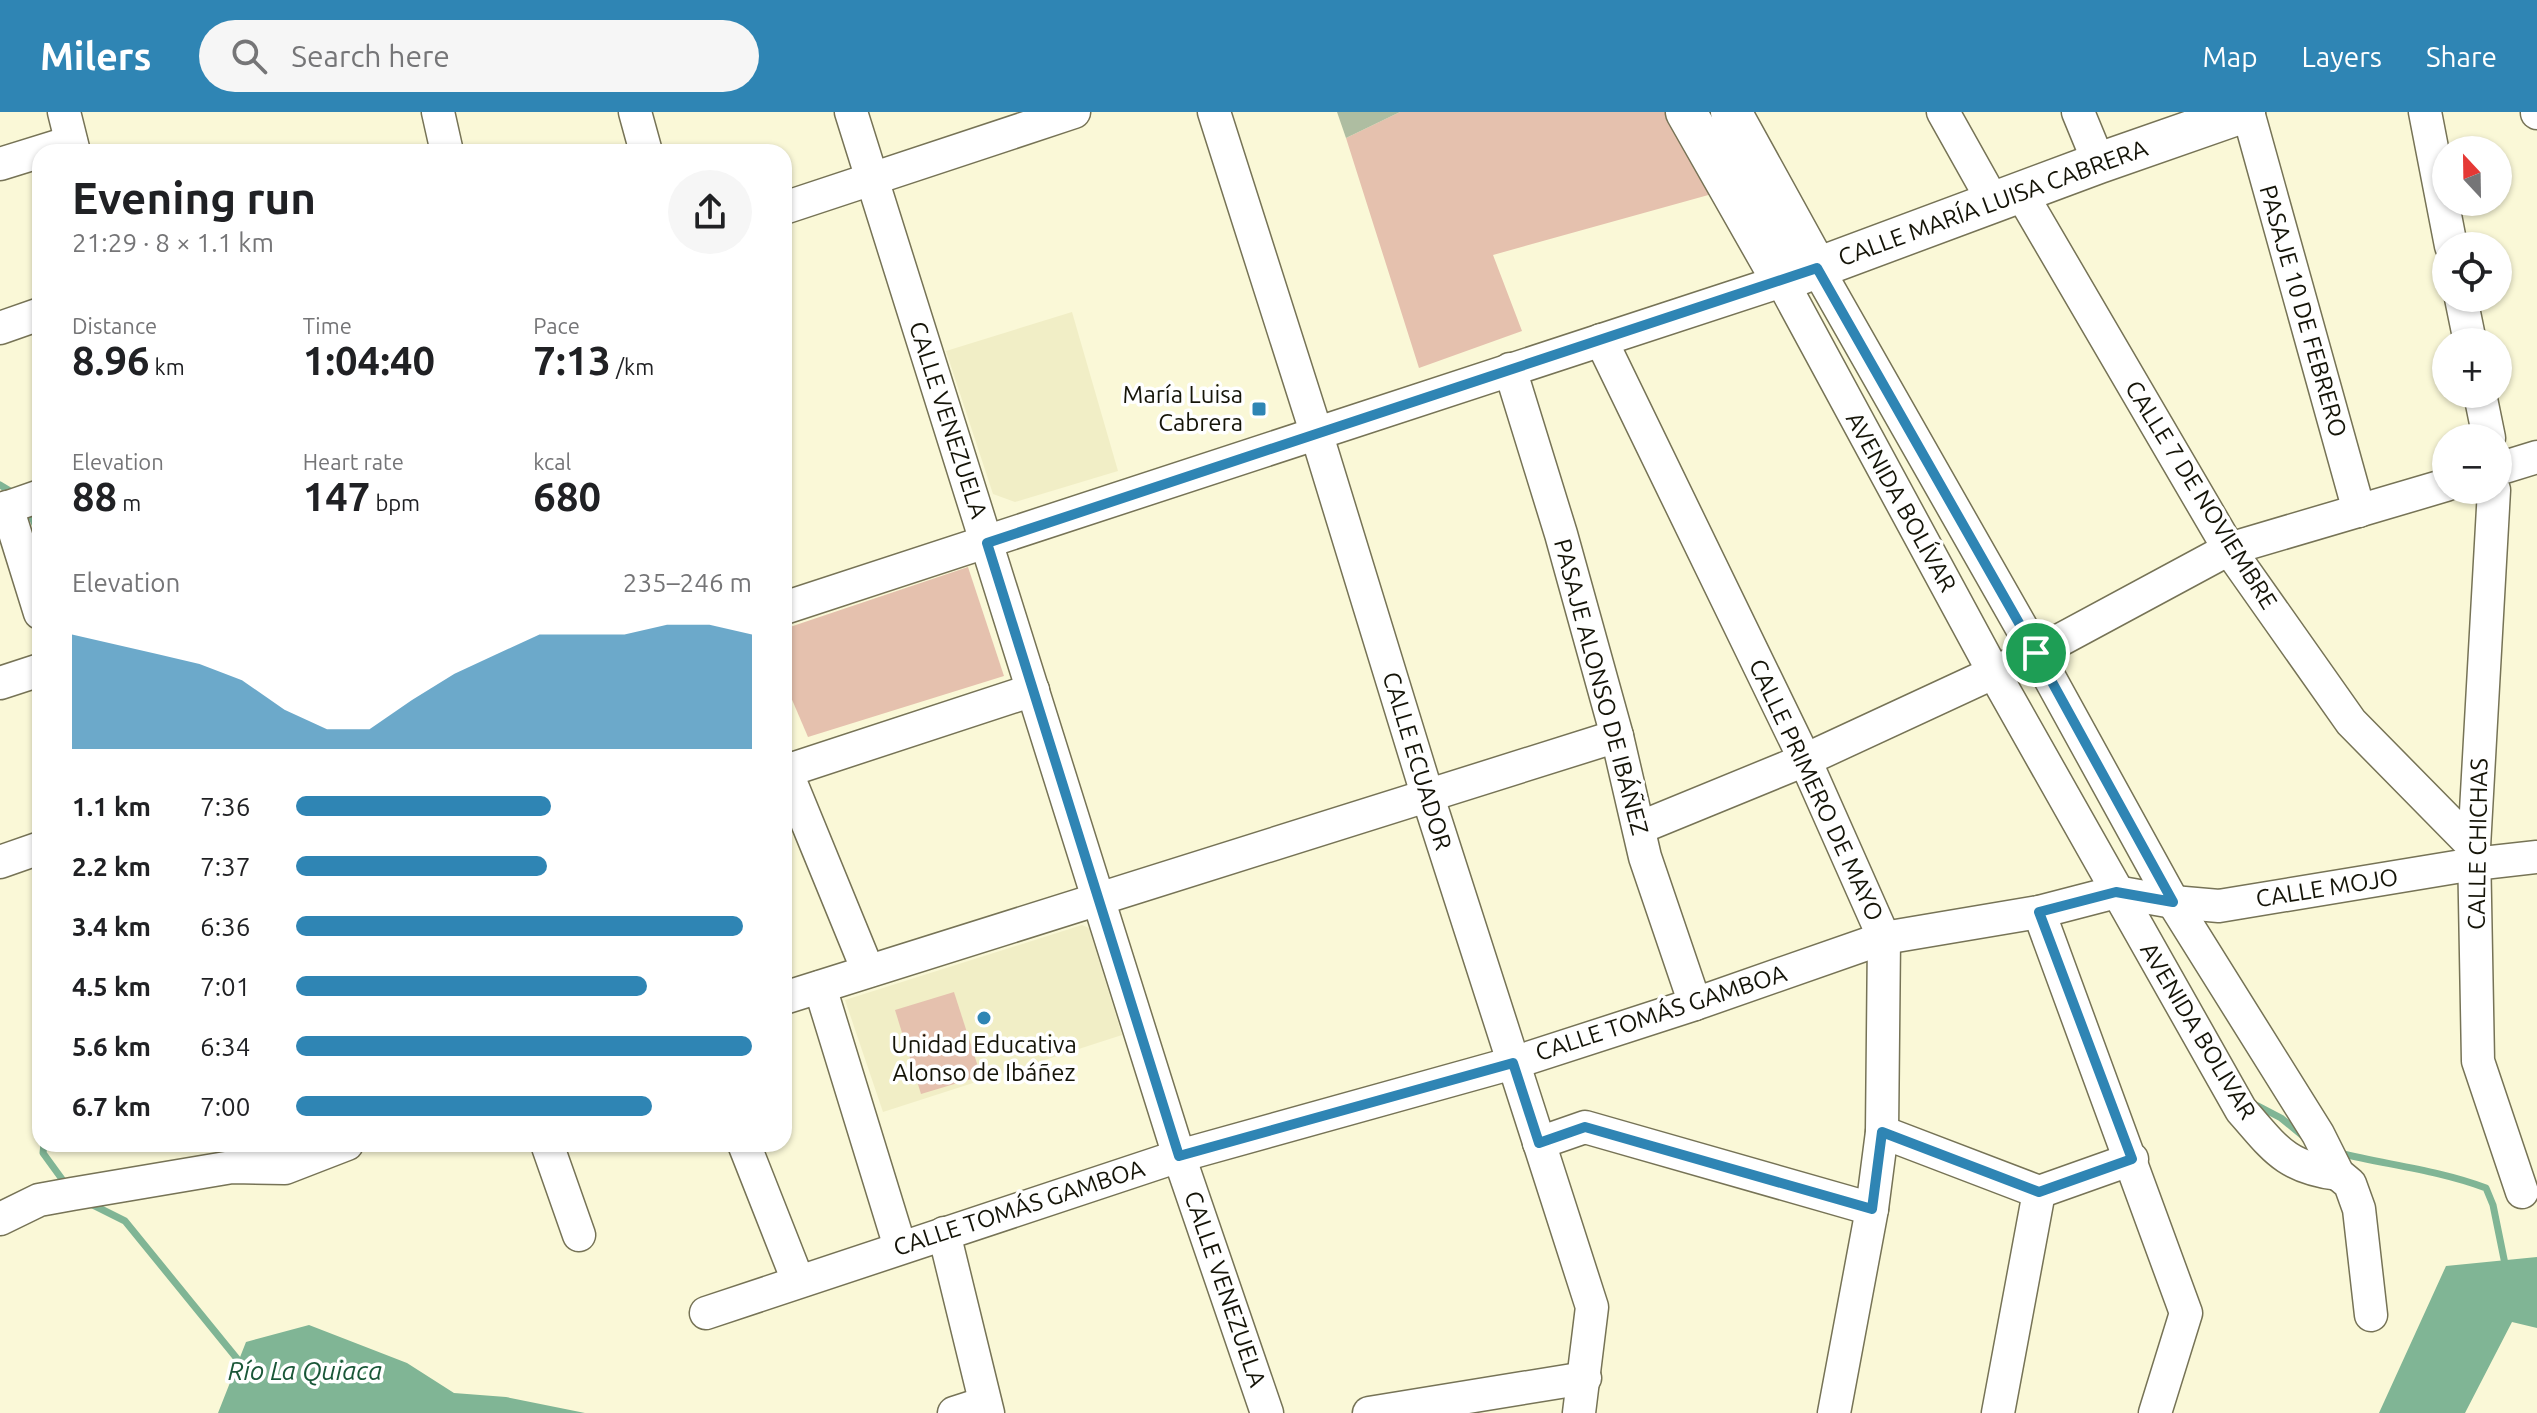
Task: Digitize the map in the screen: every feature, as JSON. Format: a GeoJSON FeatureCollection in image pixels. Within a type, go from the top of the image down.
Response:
{"type":"FeatureCollection","features":[{"type":"Feature","properties":{"kind":"main road","name":"AVENIDA BOLÍVAR"},"geometry":{"type":"LineString","coordinates":[[1686,112],[1800,274]]}},
{"type":"Feature","properties":{"kind":"main road","name":"AVENIDA BOLÍVAR"},"geometry":{"type":"LineString","coordinates":[[1731,112],[1800,274]]}},
{"type":"Feature","properties":{"kind":"main road","name":"CALLE MARÍA LUISA CABRERA"},"geometry":{"type":"LineString","coordinates":[[1800,274],[2246,112]]}},
{"type":"Feature","properties":{"kind":"street"},"geometry":{"type":"LineString","coordinates":[[438,112],[445,144]]}},
{"type":"Feature","properties":{"kind":"street"},"geometry":{"type":"LineString","coordinates":[[635,112],[644,144]]}},
{"type":"Feature","properties":{"kind":"street","name":"CALLE VENEZUELA"},"geometry":{"type":"LineString","coordinates":[[851,112],[1179,1156],[1267,1413]]}},
{"type":"Feature","properties":{"kind":"street"},"geometry":{"type":"LineString","coordinates":[[792,205],[1074,112]]}},
{"type":"Feature","properties":{"kind":"street","name":"CALLE ECUADOR"},"geometry":{"type":"LineString","coordinates":[[1214,112],[1427,794],[1592,1307],[1579,1413]]}},
{"type":"Feature","properties":{"kind":"street","name":"CALLE 7 DE NOVIEMBRE"},"geometry":{"type":"LineString","coordinates":[[1943,112],[2007,198],[2229,549],[2351,722],[2474,856]]}},
{"type":"Feature","properties":{"kind":"street"},"geometry":{"type":"LineString","coordinates":[[2078,112],[2099,163]]}},
{"type":"Feature","properties":{"kind":"street","name":"PASAJE 10 DE FEBRERO"},"geometry":{"type":"LineString","coordinates":[[2246,112],[2359,511]]}},
{"type":"Feature","properties":{"kind":"street"},"geometry":{"type":"LineString","coordinates":[[2425,112],[2448,232]]}},
{"type":"Feature","properties":{"kind":"street"},"geometry":{"type":"LineString","coordinates":[[41,144],[73,128]]}},
{"type":"Feature","properties":{"kind":"street"},"geometry":{"type":"LineString","coordinates":[[0,164],[32,148]]}},
{"type":"Feature","properties":{"kind":"street","name":"CALLE MARÍA LUISA CABRERA"},"geometry":{"type":"LineString","coordinates":[[792,605],[1800,274]]}},
{"type":"Feature","properties":{"kind":"street","name":"AVENIDA BOLÍVAR"},"geometry":{"type":"LineString","coordinates":[[1800,274],[2036,653],[2173,902]]}},
{"type":"Feature","properties":{"kind":"street","name":"AVENIDA BOLÍVAR"},"geometry":{"type":"LineString","coordinates":[[1800,274],[1993,671],[2116,892]]}},
{"type":"Feature","properties":{"kind":"street"},"geometry":{"type":"LineString","coordinates":[[0,328],[32,317]]}},
{"type":"Feature","properties":{"kind":"street","name":"CALLE PRIMERO DE MAYO"},"geometry":{"type":"LineString","coordinates":[[1601,340],[1805,760],[1884,938],[1882,1132],[1872,1209],[1834,1413]]}},
{"type":"Feature","properties":{"kind":"street","name":"PASAJE ALONSO DE IBÁÑEZ"},"geometry":{"type":"LineString","coordinates":[[1510,369],[1561,534],[1617,736],[1645,857],[1695,1004]]}},
{"type":"Feature","properties":{"kind":"street"},"geometry":{"type":"LineString","coordinates":[[2512,465],[2537,457]]}},
{"type":"Feature","properties":{"kind":"street"},"geometry":{"type":"LineString","coordinates":[[1639,828],[1805,760],[2036,653],[2229,549],[2432,489]]}},
{"type":"Feature","properties":{"kind":"street"},"geometry":{"type":"LineString","coordinates":[[32,499],[3,508],[32,590]]}},
{"type":"Feature","properties":{"kind":"street","name":"CALLE CHICHAS"},"geometry":{"type":"LineString","coordinates":[[2493,504],[2474,856],[2478,1061],[2522,1192]]}},
{"type":"Feature","properties":{"kind":"street"},"geometry":{"type":"LineString","coordinates":[[0,683],[32,673]]}},
{"type":"Feature","properties":{"kind":"street"},"geometry":{"type":"LineString","coordinates":[[792,766],[1033,690]]}},
{"type":"Feature","properties":{"kind":"street"},"geometry":{"type":"LineString","coordinates":[[792,996],[1617,736]]}},
{"type":"Feature","properties":{"kind":"street"},"geometry":{"type":"LineString","coordinates":[[792,785],[868,971]]}},
{"type":"Feature","properties":{"kind":"street"},"geometry":{"type":"LineString","coordinates":[[0,862],[32,851]]}},
{"type":"Feature","properties":{"kind":"street","name":"CALLE MOJO"},"geometry":{"type":"LineString","coordinates":[[2116,892],[2219,906],[2474,856],[2537,857]]}},
{"type":"Feature","properties":{"kind":"street","name":"AVENIDA BOLIVAR"},"geometry":{"type":"LineString","coordinates":[[2116,892],[2241,1110],[2265,1141],[2286,1158],[2322,1172],[2338,1174]]}},
{"type":"Feature","properties":{"kind":"street","name":"CALLE TOMÁS GAMBOA"},"geometry":{"type":"LineString","coordinates":[[706,1313],[1179,1156],[1513,1063],[1884,938],[2039,912],[2116,892]]}},
{"type":"Feature","properties":{"kind":"street","name":"AVENIDA BOLIVAR"},"geometry":{"type":"LineString","coordinates":[[2173,902],[2282,1081],[2318,1134],[2338,1174],[2350,1184],[2359,1209],[2371,1315]]}},
{"type":"Feature","properties":{"kind":"street"},"geometry":{"type":"LineString","coordinates":[[2039,912],[2186,1313],[2155,1413]]}},
{"type":"Feature","properties":{"kind":"street"},"geometry":{"type":"LineString","coordinates":[[820,987],[900,1247]]}},
{"type":"Feature","properties":{"kind":"street"},"geometry":{"type":"LineString","coordinates":[[1539,1143],[1585,1127],[1872,1209]]}},
{"type":"Feature","properties":{"kind":"street"},"geometry":{"type":"LineString","coordinates":[[1882,1132],[2039,1192],[2132,1159]]}},
{"type":"Feature","properties":{"kind":"street"},"geometry":{"type":"LineString","coordinates":[[0,1219],[39,1200],[221,1156],[285,1168],[326,1152]]}},
{"type":"Feature","properties":{"kind":"street"},"geometry":{"type":"LineString","coordinates":[[550,1152],[579,1235]]}},
{"type":"Feature","properties":{"kind":"street"},"geometry":{"type":"LineString","coordinates":[[747,1152],[798,1281]]}},
{"type":"Feature","properties":{"kind":"street"},"geometry":{"type":"LineString","coordinates":[[1998,1413],[2039,1192]]}},
{"type":"Feature","properties":{"kind":"street"},"geometry":{"type":"LineString","coordinates":[[944,1233],[986,1408],[954,1413]]}},
{"type":"Feature","properties":{"kind":"street"},"geometry":{"type":"LineString","coordinates":[[1369,1413],[1585,1378]]}},
{"type":"Feature","properties":{"kind":"shaded area"},"geometry":{"type":"Polygon","coordinates":[[[1400,112],[1665,112],[1712,194],[1493,255],[1522,331],[1419,368],[1346,138],[1400,112]]]}},
{"type":"Feature","properties":{"kind":"shaded area"},"geometry":{"type":"Polygon","coordinates":[[[1072,312],[1118,471],[1015,502],[993,494],[946,351],[1072,312]]]}},
{"type":"Feature","properties":{"kind":"shaded area"},"geometry":{"type":"Polygon","coordinates":[[[968,567],[1004,676],[808,737],[792,700],[792,626],[968,567]]]}},
{"type":"Feature","properties":{"kind":"shaded area","name":"Unidad Educativa Alonso de Ibáñez"},"geometry":{"type":"Polygon","coordinates":[[[1082,925],[1089,928],[1122,1035],[883,1112],[845,1000],[1082,925]]]}},
{"type":"Feature","properties":{"kind":"shaded area"},"geometry":{"type":"Polygon","coordinates":[[[954,992],[981,1076],[921,1094],[895,1010],[954,992]]]}},
{"type":"Feature","properties":{"kind":"water"},"geometry":{"type":"Polygon","coordinates":[[[2537,1257],[2537,1328],[2512,1322],[2465,1413],[2379,1413],[2446,1266],[2537,1257]]]}},
{"type":"Feature","properties":{"kind":"water","name":"Río La Quiaca"},"geometry":{"type":"Polygon","coordinates":[[[309,1325],[407,1363],[454,1393],[506,1397],[585,1413],[218,1413],[246,1342],[309,1325]]]}},
{"type":"Feature","properties":{"kind":"building"},"geometry":{"type":"Polygon","coordinates":[[[1337,112],[1400,112],[1346,138],[1337,112]]]}},
{"type":"Feature","properties":{"kind":"waterway"},"geometry":{"type":"LineString","coordinates":[[0,485],[15,494]]}},
{"type":"Feature","properties":{"kind":"waterway"},"geometry":{"type":"LineString","coordinates":[[28,509],[32,518]]}},
{"type":"Feature","properties":{"kind":"waterway"},"geometry":{"type":"LineString","coordinates":[[2258,1106],[2281,1118],[2303,1136]]}},
{"type":"Feature","properties":{"kind":"waterway"},"geometry":{"type":"LineString","coordinates":[[43,1152],[67,1186]]}},
{"type":"Feature","properties":{"kind":"waterway"},"geometry":{"type":"LineString","coordinates":[[2339,1153],[2431,1172],[2486,1188],[2493,1205],[2505,1264]]}},
{"type":"Feature","properties":{"kind":"waterway"},"geometry":{"type":"LineString","coordinates":[[89,1203],[125,1221],[243,1366]]}},
{"type":"Feature","properties":{"kind":"place","name":"María Luisa Cabrera"},"geometry":{"type":"Point","coordinates":[1259,409]}},
{"type":"Feature","properties":{"kind":"place","name":"Unidad Educativa Alonso de Ibáñez"},"geometry":{"type":"Point","coordinates":[984,1018]}},
{"type":"Feature","properties":{"kind":"route"},"geometry":{"type":"LineString","coordinates":[[1817,268],[2036,653],[2173,902],[2116,892],[2039,912],[2132,1159],[2039,1192],[1882,1132],[1872,1209],[1585,1127],[1539,1143],[1513,1063],[1179,1156],[987,543],[1817,268]]}}]}
